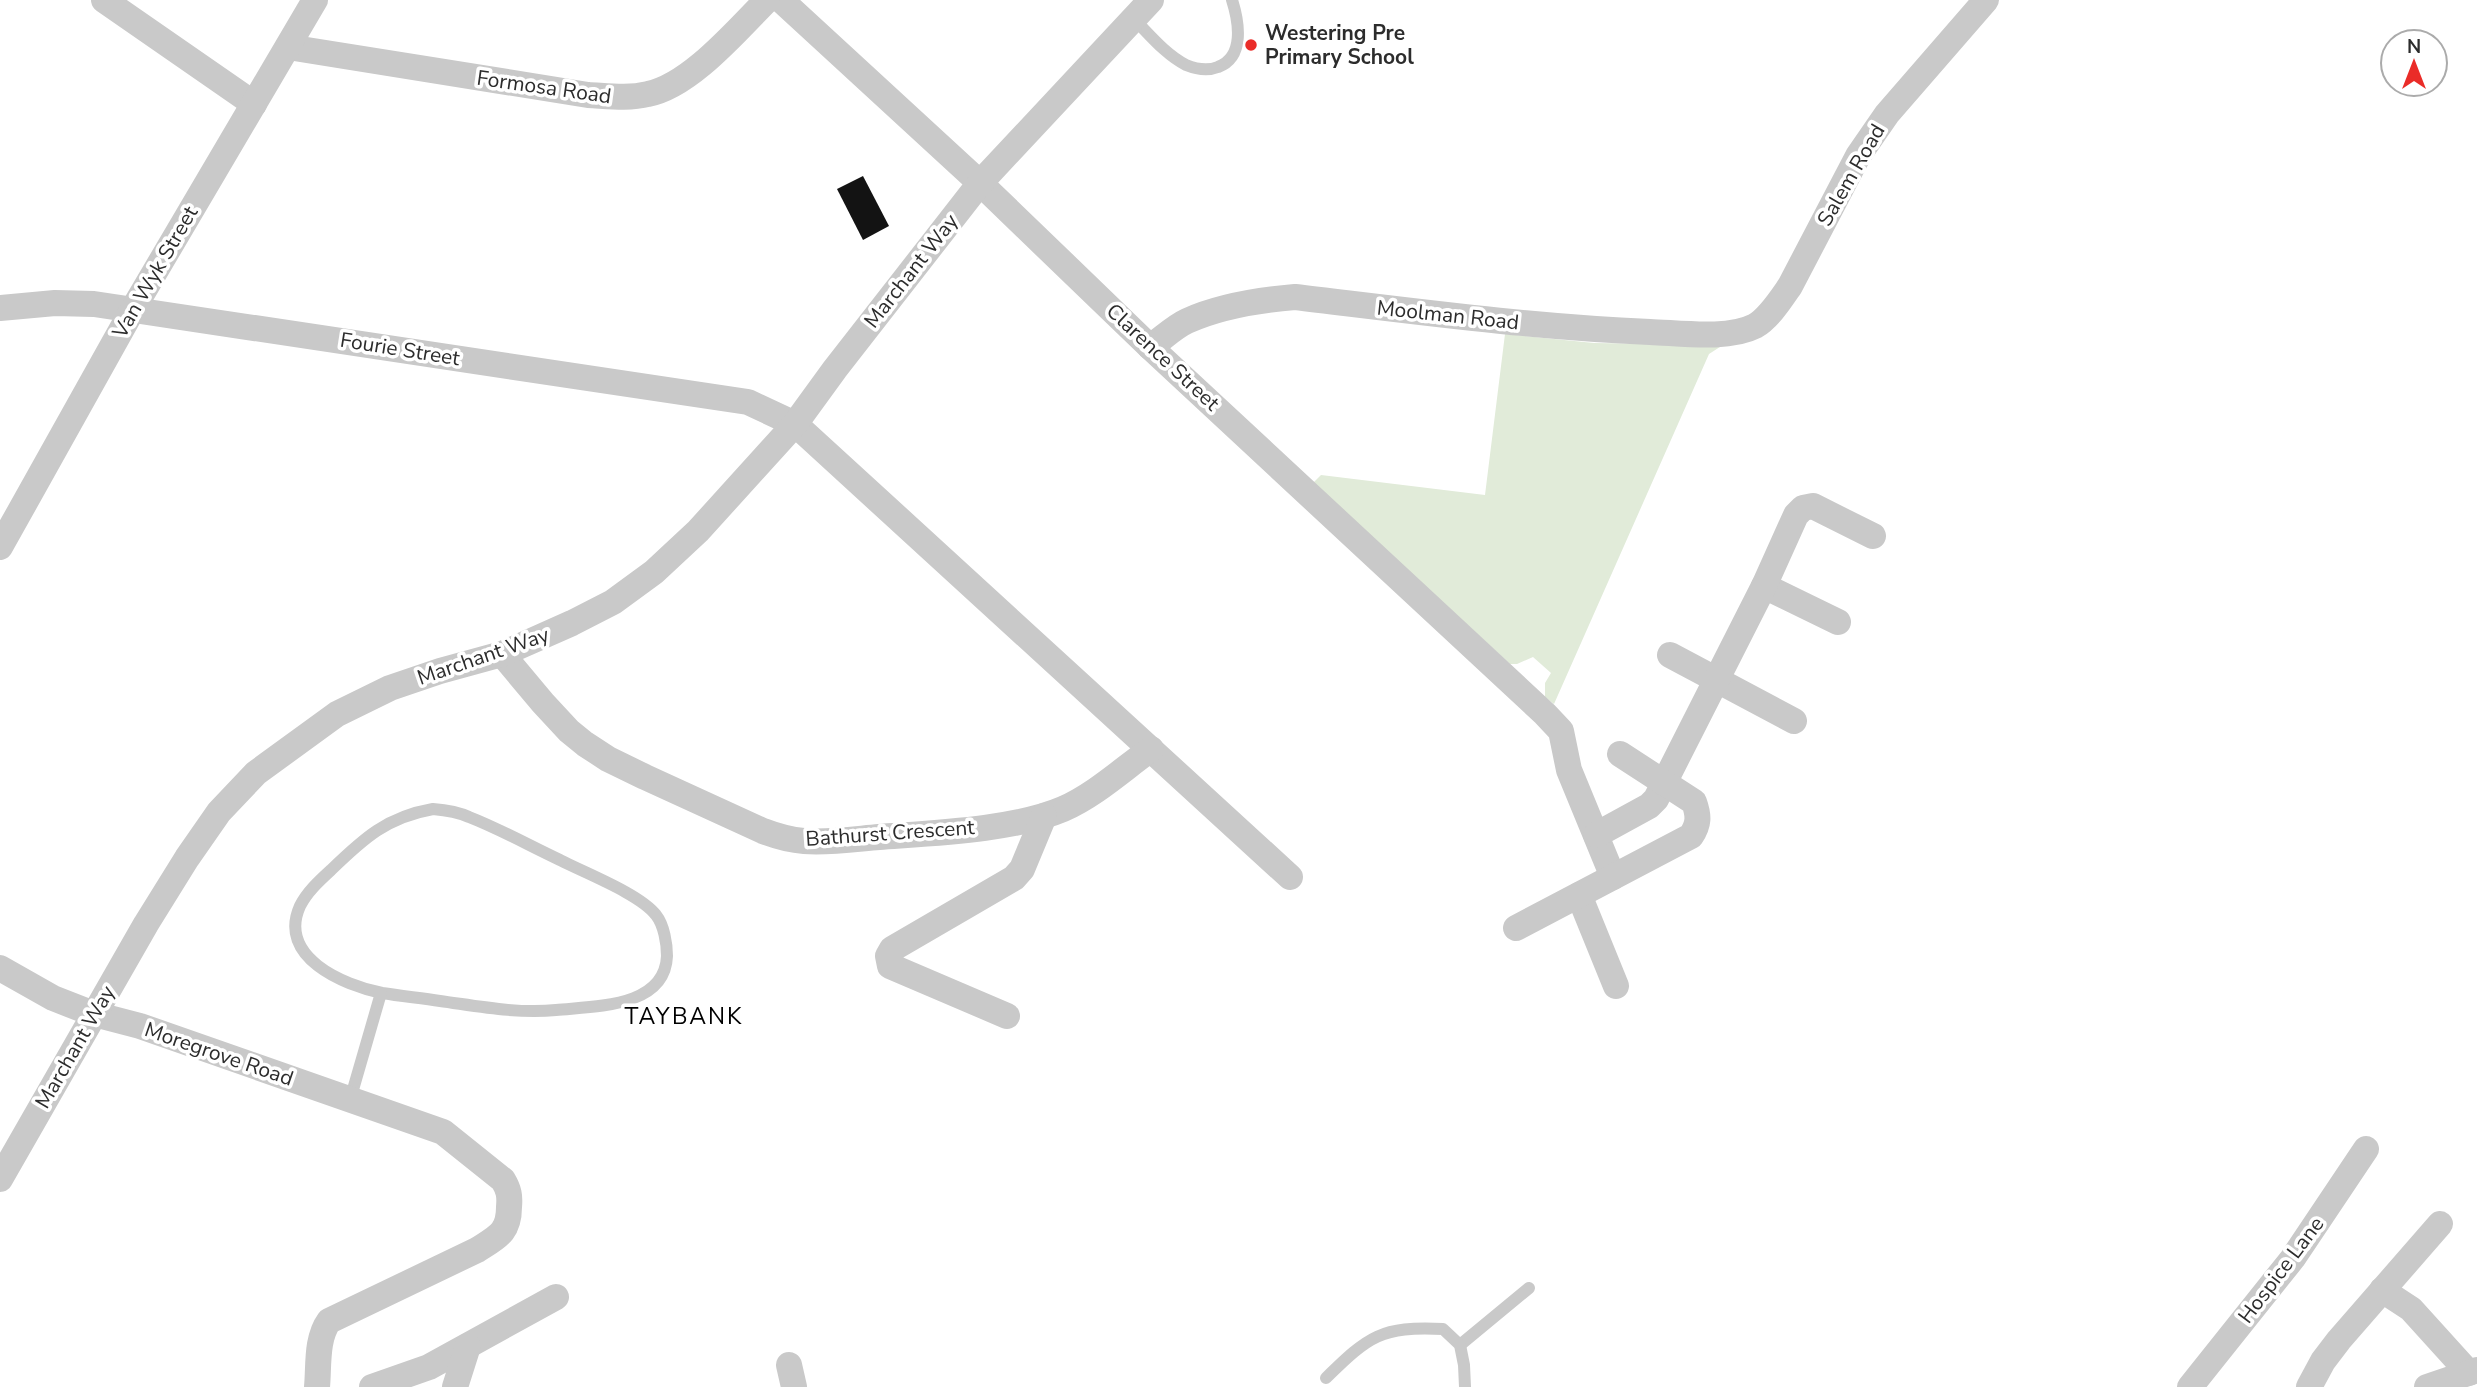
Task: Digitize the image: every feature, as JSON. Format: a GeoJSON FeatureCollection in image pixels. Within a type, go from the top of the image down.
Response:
{"type":"FeatureCollection","features":[{"type":"Feature","properties":{"kind":"street"},"geometry":{"type":"LineString","coordinates":[[104,0],[254,104]]}},
{"type":"Feature","properties":{"kind":"street","name":"Van Wyk Street"},"geometry":{"type":"LineString","coordinates":[[0,547],[133,309],[315,0]]}},
{"type":"Feature","properties":{"kind":"street","name":"Formosa Road"},"geometry":{"type":"LineString","coordinates":[[288,47],[588,95],[624,97],[650,94],[682,81],[767,0]]}},
{"type":"Feature","properties":{"kind":"street","name":"Clarence Street"},"geometry":{"type":"LineString","coordinates":[[781,0],[980,183],[1150,347],[1545,714],[1561,732],[1569,770],[1613,877]]}},
{"type":"Feature","properties":{"kind":"street","name":"Salem Road"},"geometry":{"type":"LineString","coordinates":[[1756,326],[1790,286],[1858,156],[1887,114],[1986,0]]}},
{"type":"Feature","properties":{"kind":"street","name":"Marchant Way"},"geometry":{"type":"LineString","coordinates":[[0,1180],[187,858],[219,813],[256,774],[337,714],[390,688],[502,654],[583,618],[654,572],[698,531],[795,424],[843,358],[980,183],[1142,9]]}},
{"type":"Feature","properties":{"kind":"street","name":"Moolman Road"},"geometry":{"type":"LineString","coordinates":[[1150,347],[1186,322],[1236,306],[1295,297],[1582,330],[1702,335],[1727,333],[1756,326]]}},
{"type":"Feature","properties":{"kind":"street","name":"Fourie Street"},"geometry":{"type":"LineString","coordinates":[[0,308],[55,303],[133,309],[731,398],[748,402],[795,424]]}},
{"type":"Feature","properties":{"kind":"street"},"geometry":{"type":"LineString","coordinates":[[795,424],[1290,877]]}},
{"type":"Feature","properties":{"kind":"street"},"geometry":{"type":"LineString","coordinates":[[1596,835],[1649,806],[1664,785],[1764,586],[1796,515],[1803,508],[1813,506],[1873,536]]}},
{"type":"Feature","properties":{"kind":"street"},"geometry":{"type":"LineString","coordinates":[[1764,586],[1838,622]]}},
{"type":"Feature","properties":{"kind":"street","name":"Bathurst Crescent"},"geometry":{"type":"LineString","coordinates":[[502,654],[569,731],[608,759],[783,838],[806,841],[908,835],[1044,816],[1066,808],[1151,749]]}},
{"type":"Feature","properties":{"kind":"street"},"geometry":{"type":"LineString","coordinates":[[1670,655],[1794,721]]}},
{"type":"Feature","properties":{"kind":"street"},"geometry":{"type":"LineString","coordinates":[[1516,928],[1691,836],[1697,827],[1698,814],[1694,802],[1620,754]]}},
{"type":"Feature","properties":{"kind":"street"},"geometry":{"type":"LineString","coordinates":[[1007,1016],[890,966],[888,956],[892,949],[1014,878],[1023,869],[1044,816]]}},
{"type":"Feature","properties":{"kind":"street"},"geometry":{"type":"LineString","coordinates":[[1579,895],[1616,986]]}},
{"type":"Feature","properties":{"kind":"street","name":"Moregrove Road"},"geometry":{"type":"LineString","coordinates":[[0,968],[53,998],[94,1014],[140,1026],[443,1132],[503,1180],[510,1191],[509,1219],[505,1230],[477,1250],[329,1321],[320,1342],[317,1387]]}},
{"type":"Feature","properties":{"kind":"street","name":"Hospice Lane"},"geometry":{"type":"LineString","coordinates":[[2190,1387],[2293,1258],[2366,1149]]}},
{"type":"Feature","properties":{"kind":"street"},"geometry":{"type":"LineString","coordinates":[[2309,1387],[2323,1361],[2440,1224]]}},
{"type":"Feature","properties":{"kind":"street"},"geometry":{"type":"LineString","coordinates":[[2382,1290],[2411,1309],[2473,1371],[2438,1385]]}},
{"type":"Feature","properties":{"kind":"street"},"geometry":{"type":"LineString","coordinates":[[372,1387],[429,1367],[556,1297]]}},
{"type":"Feature","properties":{"kind":"street"},"geometry":{"type":"LineString","coordinates":[[455,1387],[468,1346]]}},
{"type":"Feature","properties":{"kind":"lane"},"geometry":{"type":"LineString","coordinates":[[1142,9],[1165,50],[1178,60],[1198,69],[1212,69],[1230,60],[1237,44],[1233,0]]}},
{"type":"Feature","properties":{"kind":"lane"},"geometry":{"type":"LineString","coordinates":[[433,809],[468,816],[636,899],[656,915],[661,923],[667,952],[666,968],[653,989],[635,998],[587,1007],[547,1011],[505,1009],[381,993],[359,987],[331,974],[305,956],[299,943],[296,923],[299,909],[307,893],[363,840],[388,822],[433,809]]}},
{"type":"Feature","properties":{"kind":"lane"},"geometry":{"type":"LineString","coordinates":[[350,1100],[381,993]]}},
{"type":"Feature","properties":{"kind":"lane"},"geometry":{"type":"LineString","coordinates":[[1460,1345],[1529,1288]]}},
{"type":"Feature","properties":{"kind":"lane"},"geometry":{"type":"LineString","coordinates":[[1325,1378],[1353,1351],[1379,1334],[1410,1327],[1443,1329],[1460,1345],[1465,1387]]}},
{"type":"Feature","properties":{"kind":"green space"},"geometry":{"type":"Polygon","coordinates":[[[1505,334],[1594,343],[1723,345],[1709,354],[1554,704],[1545,697],[1545,683],[1551,673],[1533,657],[1510,664],[1313,483],[1321,475],[1485,495],[1505,334]]]}},
{"type":"Feature","properties":{"kind":"building"},"geometry":{"type":"Polygon","coordinates":[[[863,176],[889,226],[863,240],[837,189],[863,176]]]}},
{"type":"Feature","properties":{"kind":"place","name":"Westering Pre Primary School"},"geometry":{"type":"Point","coordinates":[1251,45]}},
{"type":"Feature","properties":{"kind":"district","name":"TAYBANK"},"geometry":{"type":"Point","coordinates":[684,1016]}}]}
